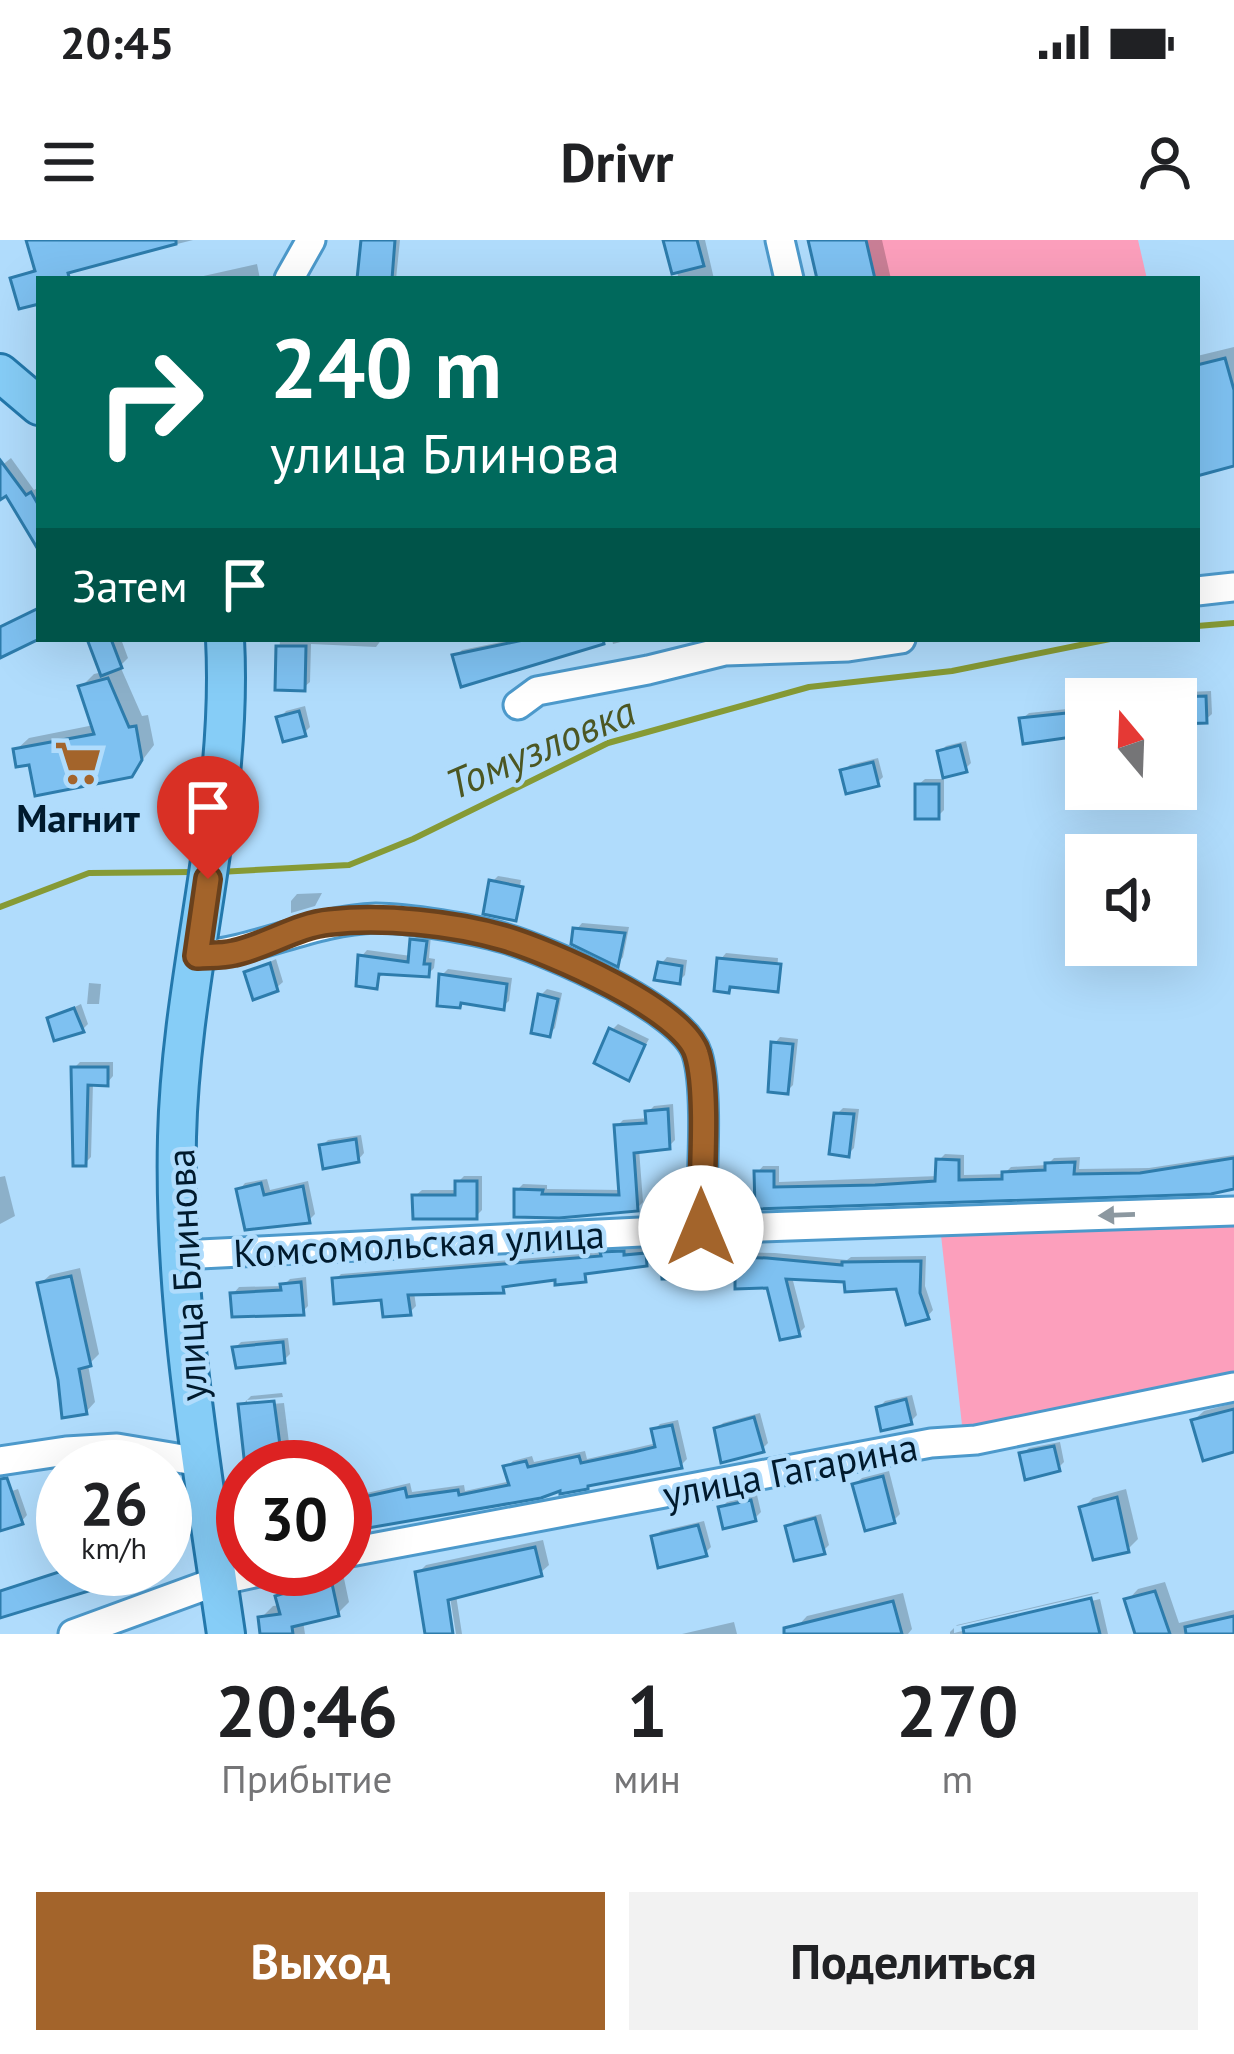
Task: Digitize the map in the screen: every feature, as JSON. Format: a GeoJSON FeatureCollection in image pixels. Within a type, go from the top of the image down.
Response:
{"type":"FeatureCollection","features":[{"type":"Feature","properties":{"kind":"main road"},"geometry":{"type":"LineString","coordinates":[[0,374],[36,404]]}},
{"type":"Feature","properties":{"kind":"main road","name":"улица Блинова"},"geometry":{"type":"LineString","coordinates":[[216,1567],[187,1367],[177,1136],[218,809],[225,642]]}},
{"type":"Feature","properties":{"kind":"main road","name":"улица Блинова"},"geometry":{"type":"LineString","coordinates":[[220,1596],[226,1634]]}},
{"type":"Feature","properties":{"kind":"street"},"geometry":{"type":"LineString","coordinates":[[292,276],[310,240]]}},
{"type":"Feature","properties":{"kind":"street"},"geometry":{"type":"LineString","coordinates":[[781,240],[788,276]]}},
{"type":"Feature","properties":{"kind":"street"},"geometry":{"type":"LineString","coordinates":[[1200,591],[1234,587]]}},
{"type":"Feature","properties":{"kind":"street"},"geometry":{"type":"LineString","coordinates":[[518,705],[536,691],[724,651],[878,642]]}},
{"type":"Feature","properties":{"kind":"street"},"geometry":{"type":"LineString","coordinates":[[197,956],[234,953],[324,922],[381,918],[502,938],[593,974],[657,1010],[697,1051],[701,1228]]}},
{"type":"Feature","properties":{"kind":"street","name":"Комсомольская улица"},"geometry":{"type":"LineString","coordinates":[[180,1256],[701,1228],[1234,1211]]}},
{"type":"Feature","properties":{"kind":"street","name":"улица Гагарина"},"geometry":{"type":"LineString","coordinates":[[372,1547],[1234,1387]]}},
{"type":"Feature","properties":{"kind":"street"},"geometry":{"type":"LineString","coordinates":[[0,1461],[117,1448],[201,1462]]}},
{"type":"Feature","properties":{"kind":"street"},"geometry":{"type":"LineString","coordinates":[[73,1634],[216,1582]]}},
{"type":"Feature","properties":{"kind":"shaded area"},"geometry":{"type":"Polygon","coordinates":[[[866,240],[1138,240],[1146,276],[874,276],[866,240]]]}},
{"type":"Feature","properties":{"kind":"shaded area"},"geometry":{"type":"Polygon","coordinates":[[[1234,1224],[1234,1377],[975,1432],[962,1425],[941,1235],[1234,1224]]]}},
{"type":"Feature","properties":{"kind":"building"},"geometry":{"type":"Polygon","coordinates":[[[26,240],[176,240],[176,244],[69,276],[36,276],[36,305],[19,309],[10,278],[35,271],[26,240]]]}},
{"type":"Feature","properties":{"kind":"building"},"geometry":{"type":"Polygon","coordinates":[[[361,240],[395,240],[392,276],[357,276],[361,240]]]}},
{"type":"Feature","properties":{"kind":"building"},"geometry":{"type":"Polygon","coordinates":[[[663,240],[697,240],[704,266],[672,274],[663,240]]]}},
{"type":"Feature","properties":{"kind":"building"},"geometry":{"type":"Polygon","coordinates":[[[808,240],[866,240],[874,276],[816,276],[808,240]]]}},
{"type":"Feature","properties":{"kind":"building"},"geometry":{"type":"Polygon","coordinates":[[[1225,358],[1234,390],[1234,466],[1200,475],[1200,364],[1225,358]]]}},
{"type":"Feature","properties":{"kind":"building"},"geometry":{"type":"Polygon","coordinates":[[[0,460],[26,495],[31,492],[36,501],[36,546],[6,496],[0,500],[0,460]]]}},
{"type":"Feature","properties":{"kind":"building"},"geometry":{"type":"Polygon","coordinates":[[[36,609],[36,640],[0,658],[0,627],[36,609]]]}},
{"type":"Feature","properties":{"kind":"building"},"geometry":{"type":"Polygon","coordinates":[[[88,642],[112,642],[122,668],[101,676],[88,642]]]}},
{"type":"Feature","properties":{"kind":"building"},"geometry":{"type":"Polygon","coordinates":[[[514,642],[604,644],[461,687],[452,655],[514,642]]]}},
{"type":"Feature","properties":{"kind":"building"},"geometry":{"type":"Polygon","coordinates":[[[276,646],[306,646],[305,691],[275,690],[276,646]]]}},
{"type":"Feature","properties":{"kind":"building","name":"Магнит"},"geometry":{"type":"Polygon","coordinates":[[[108,678],[129,727],[136,726],[142,760],[132,777],[35,796],[29,765],[16,767],[13,749],[94,734],[78,686],[108,678]]]}},
{"type":"Feature","properties":{"kind":"building"},"geometry":{"type":"Polygon","coordinates":[[[1197,696],[1206,696],[1207,723],[1197,723],[1197,696]]]}},
{"type":"Feature","properties":{"kind":"building"},"geometry":{"type":"Polygon","coordinates":[[[299,711],[306,736],[283,742],[276,717],[299,711]]]}},
{"type":"Feature","properties":{"kind":"building"},"geometry":{"type":"Polygon","coordinates":[[[1065,713],[1065,738],[1023,744],[1019,718],[1065,713]]]}},
{"type":"Feature","properties":{"kind":"building"},"geometry":{"type":"Polygon","coordinates":[[[960,745],[967,772],[943,778],[937,751],[960,745]]]}},
{"type":"Feature","properties":{"kind":"building"},"geometry":{"type":"Polygon","coordinates":[[[873,762],[879,786],[846,794],[840,770],[873,762]]]}},
{"type":"Feature","properties":{"kind":"building"},"geometry":{"type":"Polygon","coordinates":[[[915,784],[939,784],[939,819],[915,819],[915,784]]]}},
{"type":"Feature","properties":{"kind":"building"},"geometry":{"type":"Polygon","coordinates":[[[489,880],[523,887],[516,921],[483,914],[489,880]]]}},
{"type":"Feature","properties":{"kind":"building"},"geometry":{"type":"Polygon","coordinates":[[[573,928],[625,933],[618,967],[571,944],[573,928]]]}},
{"type":"Feature","properties":{"kind":"building"},"geometry":{"type":"Polygon","coordinates":[[[410,939],[427,941],[424,964],[430,964],[429,977],[379,974],[377,989],[356,986],[358,955],[408,962],[410,939]]]}},
{"type":"Feature","properties":{"kind":"building"},"geometry":{"type":"Polygon","coordinates":[[[717,958],[781,964],[778,992],[730,987],[729,993],[714,991],[717,958]]]}},
{"type":"Feature","properties":{"kind":"building"},"geometry":{"type":"Polygon","coordinates":[[[658,962],[682,966],[680,984],[654,980],[658,962]]]}},
{"type":"Feature","properties":{"kind":"building"},"geometry":{"type":"Polygon","coordinates":[[[270,963],[278,991],[253,1000],[244,972],[270,963]]]}},
{"type":"Feature","properties":{"kind":"building"},"geometry":{"type":"Polygon","coordinates":[[[439,974],[507,984],[504,1010],[461,1003],[460,1008],[437,1006],[439,974]]]}},
{"type":"Feature","properties":{"kind":"building"},"geometry":{"type":"Polygon","coordinates":[[[538,994],[558,999],[550,1037],[531,1033],[538,994]]]}},
{"type":"Feature","properties":{"kind":"building"},"geometry":{"type":"Polygon","coordinates":[[[74,1008],[84,1032],[54,1041],[47,1018],[74,1008]]]}},
{"type":"Feature","properties":{"kind":"building"},"geometry":{"type":"Polygon","coordinates":[[[609,1028],[645,1045],[629,1081],[594,1063],[609,1028]]]}},
{"type":"Feature","properties":{"kind":"building"},"geometry":{"type":"Polygon","coordinates":[[[771,1042],[793,1044],[788,1094],[768,1092],[771,1042]]]}},
{"type":"Feature","properties":{"kind":"building"},"geometry":{"type":"Polygon","coordinates":[[[71,1067],[108,1067],[108,1086],[88,1085],[86,1166],[73,1166],[71,1067]]]}},
{"type":"Feature","properties":{"kind":"building"},"geometry":{"type":"Polygon","coordinates":[[[668,1109],[670,1149],[634,1153],[638,1211],[514,1217],[514,1189],[619,1195],[614,1125],[646,1123],[645,1111],[668,1109]]]}},
{"type":"Feature","properties":{"kind":"building"},"geometry":{"type":"Polygon","coordinates":[[[834,1113],[854,1114],[849,1157],[829,1154],[834,1113]]]}},
{"type":"Feature","properties":{"kind":"building"},"geometry":{"type":"Polygon","coordinates":[[[356,1139],[359,1162],[323,1169],[319,1145],[356,1139]]]}},
{"type":"Feature","properties":{"kind":"building"},"geometry":{"type":"Polygon","coordinates":[[[1234,1158],[1234,1189],[1211,1194],[755,1209],[754,1171],[774,1171],[774,1187],[875,1185],[935,1181],[936,1159],[959,1160],[959,1180],[1002,1179],[1002,1172],[1045,1170],[1045,1163],[1075,1162],[1074,1174],[1140,1173],[1234,1158]]]}},
{"type":"Feature","properties":{"kind":"building"},"geometry":{"type":"Polygon","coordinates":[[[455,1181],[477,1181],[477,1219],[413,1219],[412,1195],[455,1195],[455,1181]]]}},
{"type":"Feature","properties":{"kind":"building"},"geometry":{"type":"Polygon","coordinates":[[[261,1183],[264,1195],[303,1186],[310,1223],[245,1230],[236,1189],[261,1183]]]}},
{"type":"Feature","properties":{"kind":"building"},"geometry":{"type":"Polygon","coordinates":[[[624,1251],[624,1255],[646,1253],[647,1266],[585,1274],[586,1282],[555,1285],[555,1280],[503,1287],[504,1293],[408,1295],[411,1315],[383,1317],[381,1300],[334,1304],[332,1278],[624,1251]]]}},
{"type":"Feature","properties":{"kind":"building"},"geometry":{"type":"Polygon","coordinates":[[[660,1255],[842,1265],[921,1261],[920,1293],[929,1319],[906,1325],[896,1289],[845,1292],[844,1282],[786,1279],[800,1336],[780,1340],[767,1288],[735,1289],[735,1279],[662,1279],[660,1255]]]}},
{"type":"Feature","properties":{"kind":"building"},"geometry":{"type":"Polygon","coordinates":[[[71,1276],[91,1366],[79,1369],[87,1414],[62,1418],[37,1283],[71,1276]]]}},
{"type":"Feature","properties":{"kind":"building"},"geometry":{"type":"Polygon","coordinates":[[[301,1282],[304,1315],[232,1317],[230,1293],[281,1290],[280,1284],[301,1282]]]}},
{"type":"Feature","properties":{"kind":"building"},"geometry":{"type":"Polygon","coordinates":[[[283,1342],[285,1363],[236,1368],[232,1347],[283,1342]]]}},
{"type":"Feature","properties":{"kind":"building"},"geometry":{"type":"Polygon","coordinates":[[[906,1399],[912,1424],[881,1431],[876,1407],[906,1399]]]}},
{"type":"Feature","properties":{"kind":"building"},"geometry":{"type":"Polygon","coordinates":[[[274,1401],[279,1440],[242,1440],[238,1404],[274,1401]]]}},
{"type":"Feature","properties":{"kind":"building"},"geometry":{"type":"Polygon","coordinates":[[[1234,1409],[1234,1452],[1203,1461],[1191,1420],[1234,1409]]]}},
{"type":"Feature","properties":{"kind":"building"},"geometry":{"type":"Polygon","coordinates":[[[754,1417],[764,1452],[721,1463],[714,1428],[754,1417]]]}},
{"type":"Feature","properties":{"kind":"building"},"geometry":{"type":"Polygon","coordinates":[[[672,1425],[682,1468],[372,1527],[372,1495],[405,1488],[407,1497],[458,1490],[459,1495],[509,1485],[503,1466],[526,1461],[528,1467],[579,1456],[581,1463],[655,1447],[651,1429],[672,1425]]]}},
{"type":"Feature","properties":{"kind":"building"},"geometry":{"type":"Polygon","coordinates":[[[1054,1446],[1060,1471],[1025,1480],[1019,1453],[1054,1446]]]}},
{"type":"Feature","properties":{"kind":"building"},"geometry":{"type":"Polygon","coordinates":[[[883,1476],[895,1523],[865,1531],[852,1484],[883,1476]]]}},
{"type":"Feature","properties":{"kind":"building"},"geometry":{"type":"Polygon","coordinates":[[[7,1478],[23,1524],[0,1531],[0,1479],[7,1478]]]}},
{"type":"Feature","properties":{"kind":"building"},"geometry":{"type":"Polygon","coordinates":[[[1117,1497],[1129,1552],[1093,1560],[1079,1507],[1117,1497]]]}},
{"type":"Feature","properties":{"kind":"building"},"geometry":{"type":"Polygon","coordinates":[[[751,1500],[756,1521],[723,1529],[718,1507],[751,1500]]]}},
{"type":"Feature","properties":{"kind":"building"},"geometry":{"type":"Polygon","coordinates":[[[815,1518],[825,1554],[794,1561],[785,1526],[815,1518]]]}},
{"type":"Feature","properties":{"kind":"building"},"geometry":{"type":"Polygon","coordinates":[[[698,1525],[707,1556],[658,1568],[651,1536],[698,1525]]]}},
{"type":"Feature","properties":{"kind":"building"},"geometry":{"type":"Polygon","coordinates":[[[535,1547],[542,1576],[448,1600],[453,1634],[425,1634],[415,1572],[535,1547]]]}},
{"type":"Feature","properties":{"kind":"building"},"geometry":{"type":"Polygon","coordinates":[[[36,1579],[36,1596],[72,1596],[0,1618],[0,1591],[36,1579]]]}},
{"type":"Feature","properties":{"kind":"building"},"geometry":{"type":"Polygon","coordinates":[[[1155,1591],[1170,1634],[1135,1634],[1124,1599],[1155,1591]]]}},
{"type":"Feature","properties":{"kind":"building"},"geometry":{"type":"Polygon","coordinates":[[[275,1596],[335,1596],[339,1616],[292,1627],[293,1634],[260,1634],[258,1617],[280,1614],[275,1596]]]}},
{"type":"Feature","properties":{"kind":"building"},"geometry":{"type":"Polygon","coordinates":[[[1091,1598],[1100,1634],[964,1634],[963,1628],[1091,1598]]]}},
{"type":"Feature","properties":{"kind":"building"},"geometry":{"type":"Polygon","coordinates":[[[893,1601],[902,1634],[784,1634],[784,1628],[893,1601]]]}},
{"type":"Feature","properties":{"kind":"building"},"geometry":{"type":"Polygon","coordinates":[[[1234,1616],[1234,1634],[1186,1634],[1185,1627],[1234,1616]]]}},
{"type":"Feature","properties":{"kind":"waterway","name":"Томузловка"},"geometry":{"type":"LineString","coordinates":[[1200,626],[1234,623]]}},
{"type":"Feature","properties":{"kind":"waterway","name":"Томузловка"},"geometry":{"type":"LineString","coordinates":[[219,872],[349,865],[413,839],[608,743],[809,687],[952,671],[1095,642]]}},
{"type":"Feature","properties":{"kind":"waterway","name":"Томузловка"},"geometry":{"type":"LineString","coordinates":[[0,907],[89,873],[194,872]]}},
{"type":"Feature","properties":{"kind":"place","name":"Магнит"},"geometry":{"type":"Point","coordinates":[78,763]}},
{"type":"Feature","properties":{"kind":"route"},"geometry":{"type":"LineString","coordinates":[[208,879],[197,956],[234,953],[324,922],[381,918],[502,938],[593,974],[657,1010],[697,1051],[701,1228]]}}]}
